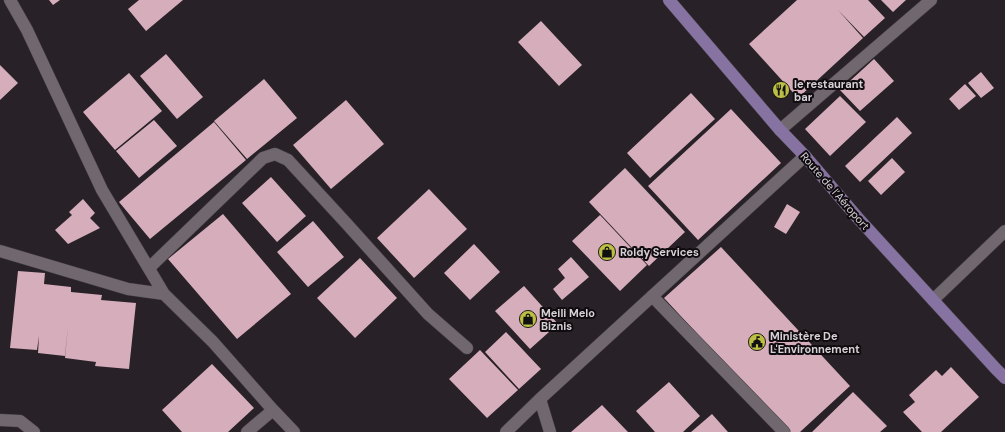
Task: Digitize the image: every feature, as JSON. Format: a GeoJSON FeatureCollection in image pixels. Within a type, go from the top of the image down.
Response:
{"type":"FeatureCollection","features":[{"type":"Feature","properties":{"kind":"main road","name":"Route de l’Aéroport"},"geometry":{"type":"LineString","coordinates":[[669,0],[780,130],[996,370],[1005,378]]}},
{"type":"Feature","properties":{"kind":"street"},"geometry":{"type":"LineString","coordinates":[[10,0],[27,30],[102,190],[164,294],[213,342],[294,432]]}},
{"type":"Feature","properties":{"kind":"street"},"geometry":{"type":"LineString","coordinates":[[780,130],[931,0]]}},
{"type":"Feature","properties":{"kind":"street"},"geometry":{"type":"LineString","coordinates":[[149,268],[263,158],[275,154],[288,160],[428,314],[467,348]]}},
{"type":"Feature","properties":{"kind":"street"},"geometry":{"type":"LineString","coordinates":[[506,432],[805,156]]}},
{"type":"Feature","properties":{"kind":"street"},"geometry":{"type":"LineString","coordinates":[[933,300],[1005,231]]}},
{"type":"Feature","properties":{"kind":"street"},"geometry":{"type":"LineString","coordinates":[[0,251],[128,288],[164,294]]}},
{"type":"Feature","properties":{"kind":"street"},"geometry":{"type":"LineString","coordinates":[[652,296],[784,432]]}},
{"type":"Feature","properties":{"kind":"street"},"geometry":{"type":"LineString","coordinates":[[540,399],[550,432]]}},
{"type":"Feature","properties":{"kind":"street"},"geometry":{"type":"LineString","coordinates":[[248,432],[273,410]]}},
{"type":"Feature","properties":{"kind":"street"},"geometry":{"type":"LineString","coordinates":[[0,420],[20,421],[34,432]]}},
{"type":"Feature","properties":{"kind":"building"},"geometry":{"type":"Polygon","coordinates":[[[49,0],[60,0],[53,5],[49,0]]]}},
{"type":"Feature","properties":{"kind":"building"},"geometry":{"type":"Polygon","coordinates":[[[139,0],[183,0],[146,31],[128,9],[139,0]]]}},
{"type":"Feature","properties":{"kind":"building"},"geometry":{"type":"Polygon","coordinates":[[[797,0],[868,0],[885,18],[864,37],[838,10],[863,38],[798,98],[749,44],[797,0]]]}},
{"type":"Feature","properties":{"kind":"building"},"geometry":{"type":"Polygon","coordinates":[[[881,0],[906,0],[893,12],[881,0]]]}},
{"type":"Feature","properties":{"kind":"building"},"geometry":{"type":"Polygon","coordinates":[[[541,21],[582,65],[559,86],[518,42],[541,21]]]}},
{"type":"Feature","properties":{"kind":"building"},"geometry":{"type":"Polygon","coordinates":[[[166,54],[203,97],[177,119],[140,76],[166,54]]]}},
{"type":"Feature","properties":{"kind":"building"},"geometry":{"type":"Polygon","coordinates":[[[874,59],[894,81],[860,111],[840,90],[874,59]]]}},
{"type":"Feature","properties":{"kind":"building"},"geometry":{"type":"Polygon","coordinates":[[[0,65],[18,83],[0,100],[0,65]]]}},
{"type":"Feature","properties":{"kind":"building"},"geometry":{"type":"Polygon","coordinates":[[[981,72],[994,88],[981,98],[968,83],[981,72]]]}},
{"type":"Feature","properties":{"kind":"building"},"geometry":{"type":"Polygon","coordinates":[[[129,73],[162,111],[115,150],[83,112],[129,73]]]}},
{"type":"Feature","properties":{"kind":"building"},"geometry":{"type":"Polygon","coordinates":[[[264,79],[297,118],[247,159],[214,121],[264,79]]]}},
{"type":"Feature","properties":{"kind":"building"},"geometry":{"type":"Polygon","coordinates":[[[965,84],[976,96],[959,110],[949,99],[965,84]]]}},
{"type":"Feature","properties":{"kind":"building"},"geometry":{"type":"Polygon","coordinates":[[[691,93],[715,119],[650,178],[627,153],[691,93]]]}},
{"type":"Feature","properties":{"kind":"building"},"geometry":{"type":"Polygon","coordinates":[[[840,96],[866,122],[830,156],[805,129],[840,96]]]}},
{"type":"Feature","properties":{"kind":"building"},"geometry":{"type":"Polygon","coordinates":[[[346,100],[384,144],[331,189],[293,145],[346,100]]]}},
{"type":"Feature","properties":{"kind":"building"},"geometry":{"type":"Polygon","coordinates":[[[731,109],[781,163],[698,240],[648,186],[731,109]]]}},
{"type":"Feature","properties":{"kind":"building"},"geometry":{"type":"Polygon","coordinates":[[[897,117],[912,133],[860,182],[845,166],[897,117]]]}},
{"type":"Feature","properties":{"kind":"building"},"geometry":{"type":"Polygon","coordinates":[[[154,120],[177,146],[139,178],[116,151],[154,120]]]}},
{"type":"Feature","properties":{"kind":"building"},"geometry":{"type":"Polygon","coordinates":[[[214,122],[246,160],[150,239],[119,202],[214,122]]]}},
{"type":"Feature","properties":{"kind":"building"},"geometry":{"type":"Polygon","coordinates":[[[892,158],[905,172],[881,195],[868,181],[892,158]]]}},
{"type":"Feature","properties":{"kind":"building"},"geometry":{"type":"Polygon","coordinates":[[[625,168],[685,232],[649,266],[589,202],[625,168]]]}},
{"type":"Feature","properties":{"kind":"building"},"geometry":{"type":"Polygon","coordinates":[[[271,177],[306,216],[277,242],[242,203],[271,177]]]}},
{"type":"Feature","properties":{"kind":"building"},"geometry":{"type":"Polygon","coordinates":[[[429,189],[467,229],[414,278],[377,238],[429,189]]]}},
{"type":"Feature","properties":{"kind":"building"},"geometry":{"type":"Polygon","coordinates":[[[83,199],[95,213],[90,218],[100,228],[68,244],[55,230],[72,215],[69,212],[83,199]]]}},
{"type":"Feature","properties":{"kind":"building"},"geometry":{"type":"Polygon","coordinates":[[[787,204],[800,212],[786,234],[774,227],[787,204]]]}},
{"type":"Feature","properties":{"kind":"building"},"geometry":{"type":"Polygon","coordinates":[[[223,214],[291,294],[237,339],[168,259],[223,214]]]}},
{"type":"Feature","properties":{"kind":"building"},"geometry":{"type":"Polygon","coordinates":[[[600,215],[647,265],[620,291],[572,241],[600,215]]]}},
{"type":"Feature","properties":{"kind":"building"},"geometry":{"type":"Polygon","coordinates":[[[313,221],[344,257],[308,287],[277,252],[313,221]]]}},
{"type":"Feature","properties":{"kind":"building"},"geometry":{"type":"Polygon","coordinates":[[[474,244],[500,272],[470,300],[444,273],[474,244]]]}},
{"type":"Feature","properties":{"kind":"building","name":"Ministère De L'Environnement"},"geometry":{"type":"Polygon","coordinates":[[[721,247],[850,386],[800,432],[788,432],[664,298],[721,247]]]}},
{"type":"Feature","properties":{"kind":"building"},"geometry":{"type":"Polygon","coordinates":[[[571,257],[589,277],[562,300],[553,289],[565,278],[558,269],[571,257]]]}},
{"type":"Feature","properties":{"kind":"building"},"geometry":{"type":"Polygon","coordinates":[[[360,258],[397,298],[355,338],[317,298],[360,258]]]}},
{"type":"Feature","properties":{"kind":"building"},"geometry":{"type":"Polygon","coordinates":[[[18,271],[45,273],[44,284],[71,287],[71,292],[102,295],[101,300],[136,303],[129,369],[95,366],[96,362],[65,358],[68,326],[65,356],[38,353],[39,336],[37,350],[10,348],[18,271]]]}},
{"type":"Feature","properties":{"kind":"building"},"geometry":{"type":"Polygon","coordinates":[[[524,286],[558,324],[530,349],[495,311],[524,286]]]}},
{"type":"Feature","properties":{"kind":"building"},"geometry":{"type":"Polygon","coordinates":[[[506,332],[541,369],[519,389],[485,352],[506,332]]]}},
{"type":"Feature","properties":{"kind":"building"},"geometry":{"type":"Polygon","coordinates":[[[480,350],[518,390],[487,418],[449,379],[480,350]]]}},
{"type":"Feature","properties":{"kind":"building"},"geometry":{"type":"Polygon","coordinates":[[[212,364],[254,408],[228,432],[182,432],[162,410],[212,364]]]}},
{"type":"Feature","properties":{"kind":"building"},"geometry":{"type":"Polygon","coordinates":[[[951,367],[979,397],[941,432],[922,432],[903,412],[915,402],[909,395],[936,370],[942,376],[951,367]]]}},
{"type":"Feature","properties":{"kind":"building"},"geometry":{"type":"Polygon","coordinates":[[[669,382],[700,416],[683,432],[655,432],[636,411],[669,382]]]}},
{"type":"Feature","properties":{"kind":"building"},"geometry":{"type":"Polygon","coordinates":[[[853,392],[887,426],[880,432],[812,432],[853,392]]]}},
{"type":"Feature","properties":{"kind":"building"},"geometry":{"type":"Polygon","coordinates":[[[602,405],[628,432],[571,432],[602,405]]]}},
{"type":"Feature","properties":{"kind":"building"},"geometry":{"type":"Polygon","coordinates":[[[712,414],[728,432],[691,432],[712,414]]]}},
{"type":"Feature","properties":{"kind":"place","name":"le restaurant bar"},"geometry":{"type":"Point","coordinates":[781,90]}},
{"type":"Feature","properties":{"kind":"place","name":"Roldy Services"},"geometry":{"type":"Point","coordinates":[607,252]}},
{"type":"Feature","properties":{"kind":"place","name":"Meili Melo Biznis"},"geometry":{"type":"Point","coordinates":[528,319]}},
{"type":"Feature","properties":{"kind":"place","name":"Ministère De L'Environnement"},"geometry":{"type":"Point","coordinates":[757,342]}}]}
